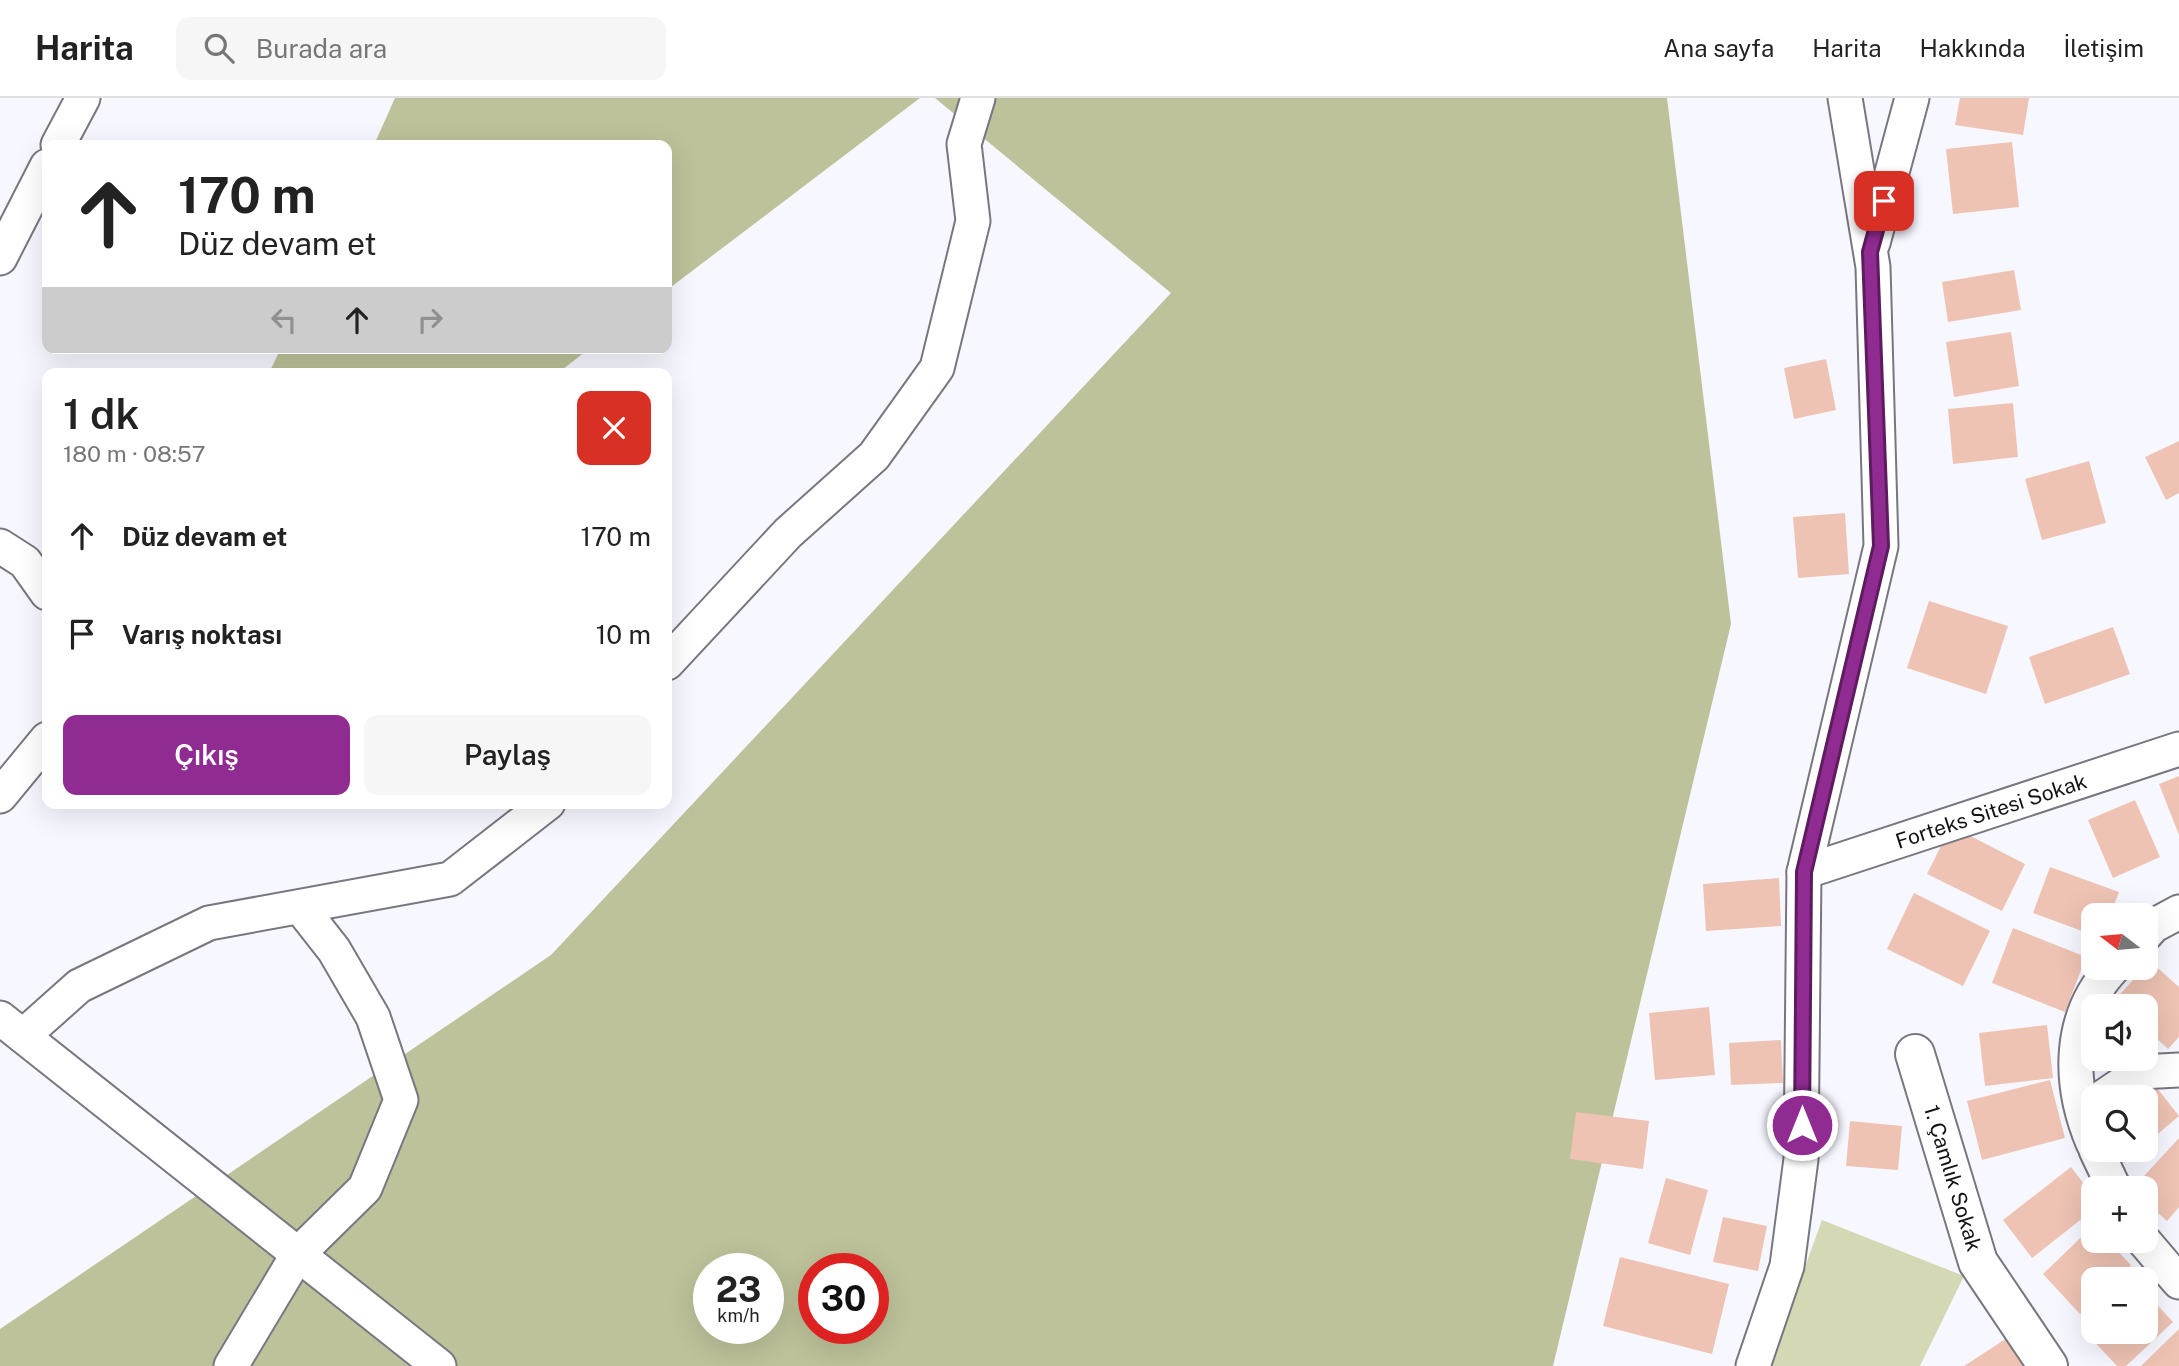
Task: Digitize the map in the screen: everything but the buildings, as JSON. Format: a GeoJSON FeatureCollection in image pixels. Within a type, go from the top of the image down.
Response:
{"type":"FeatureCollection","features":[{"type":"Feature","properties":{"kind":"street"},"geometry":{"type":"LineString","coordinates":[[61,140],[83,98]]}},
{"type":"Feature","properties":{"kind":"street"},"geometry":{"type":"LineString","coordinates":[[672,658],[788,533],[874,456],[937,368],[972,221],[964,144],[978,98]]}},
{"type":"Feature","properties":{"kind":"street"},"geometry":{"type":"LineString","coordinates":[[1753,1366],[1787,1266],[1801,1159],[1804,872],[1881,546],[1870,252],[1845,98]]}},
{"type":"Feature","properties":{"kind":"street"},"geometry":{"type":"LineString","coordinates":[[1870,252],[1912,98]]}},
{"type":"Feature","properties":{"kind":"street"},"geometry":{"type":"LineString","coordinates":[[0,258],[42,176]]}},
{"type":"Feature","properties":{"kind":"street"},"geometry":{"type":"LineString","coordinates":[[0,546],[25,562],[42,586]]}},
{"type":"Feature","properties":{"kind":"street"},"geometry":{"type":"LineString","coordinates":[[0,796],[42,745]]}},
{"type":"Feature","properties":{"kind":"street","name":"Forteks Sitesi Sokak"},"geometry":{"type":"LineString","coordinates":[[1804,872],[2179,749]]}},
{"type":"Feature","properties":{"kind":"street"},"geometry":{"type":"LineString","coordinates":[[439,1366],[11,1027],[79,986],[209,923],[450,879],[540,809]]}},
{"type":"Feature","properties":{"kind":"street"},"geometry":{"type":"LineString","coordinates":[[231,1366],[298,1254],[365,1188],[401,1100],[373,1017],[334,950],[301,908]]}},
{"type":"Feature","properties":{"kind":"street"},"geometry":{"type":"LineString","coordinates":[[2158,923],[2179,912]]}},
{"type":"Feature","properties":{"kind":"street"},"geometry":{"type":"LineString","coordinates":[[2086,1085],[2075,1038],[2096,985],[2101,980]]}},
{"type":"Feature","properties":{"kind":"street","name":"1. Çamlık Sokak"},"geometry":{"type":"LineString","coordinates":[[1916,1054],[1978,1262],[2048,1366]]}},
{"type":"Feature","properties":{"kind":"street"},"geometry":{"type":"LineString","coordinates":[[2125,1085],[2140,1072],[2179,1070]]}},
{"type":"Feature","properties":{"kind":"street"},"geometry":{"type":"LineString","coordinates":[[2154,1253],[2179,1282]]}},
{"type":"Feature","properties":{"kind":"green space"},"geometry":{"type":"Polygon","coordinates":[[[395,98],[920,98],[672,286],[672,140],[376,140],[395,98]]]}},
{"type":"Feature","properties":{"kind":"green space"},"geometry":{"type":"Polygon","coordinates":[[[935,98],[1667,98],[1731,624],[1553,1366],[0,1366],[0,1329],[551,955],[1171,293],[935,98]]]}},
{"type":"Feature","properties":{"kind":"green space"},"geometry":{"type":"Polygon","coordinates":[[[278,354],[582,354],[564,368],[271,368],[278,354]]]}},
{"type":"Feature","properties":{"kind":"green space"},"geometry":{"type":"Polygon","coordinates":[[[1822,1220],[1964,1276],[1920,1366],[1769,1366],[1822,1220]]]}},
{"type":"Feature","properties":{"kind":"route"},"geometry":{"type":"LineString","coordinates":[[1802,1125],[1804,872],[1881,546],[1873,267],[1870,252],[1884,201]]}}]}
